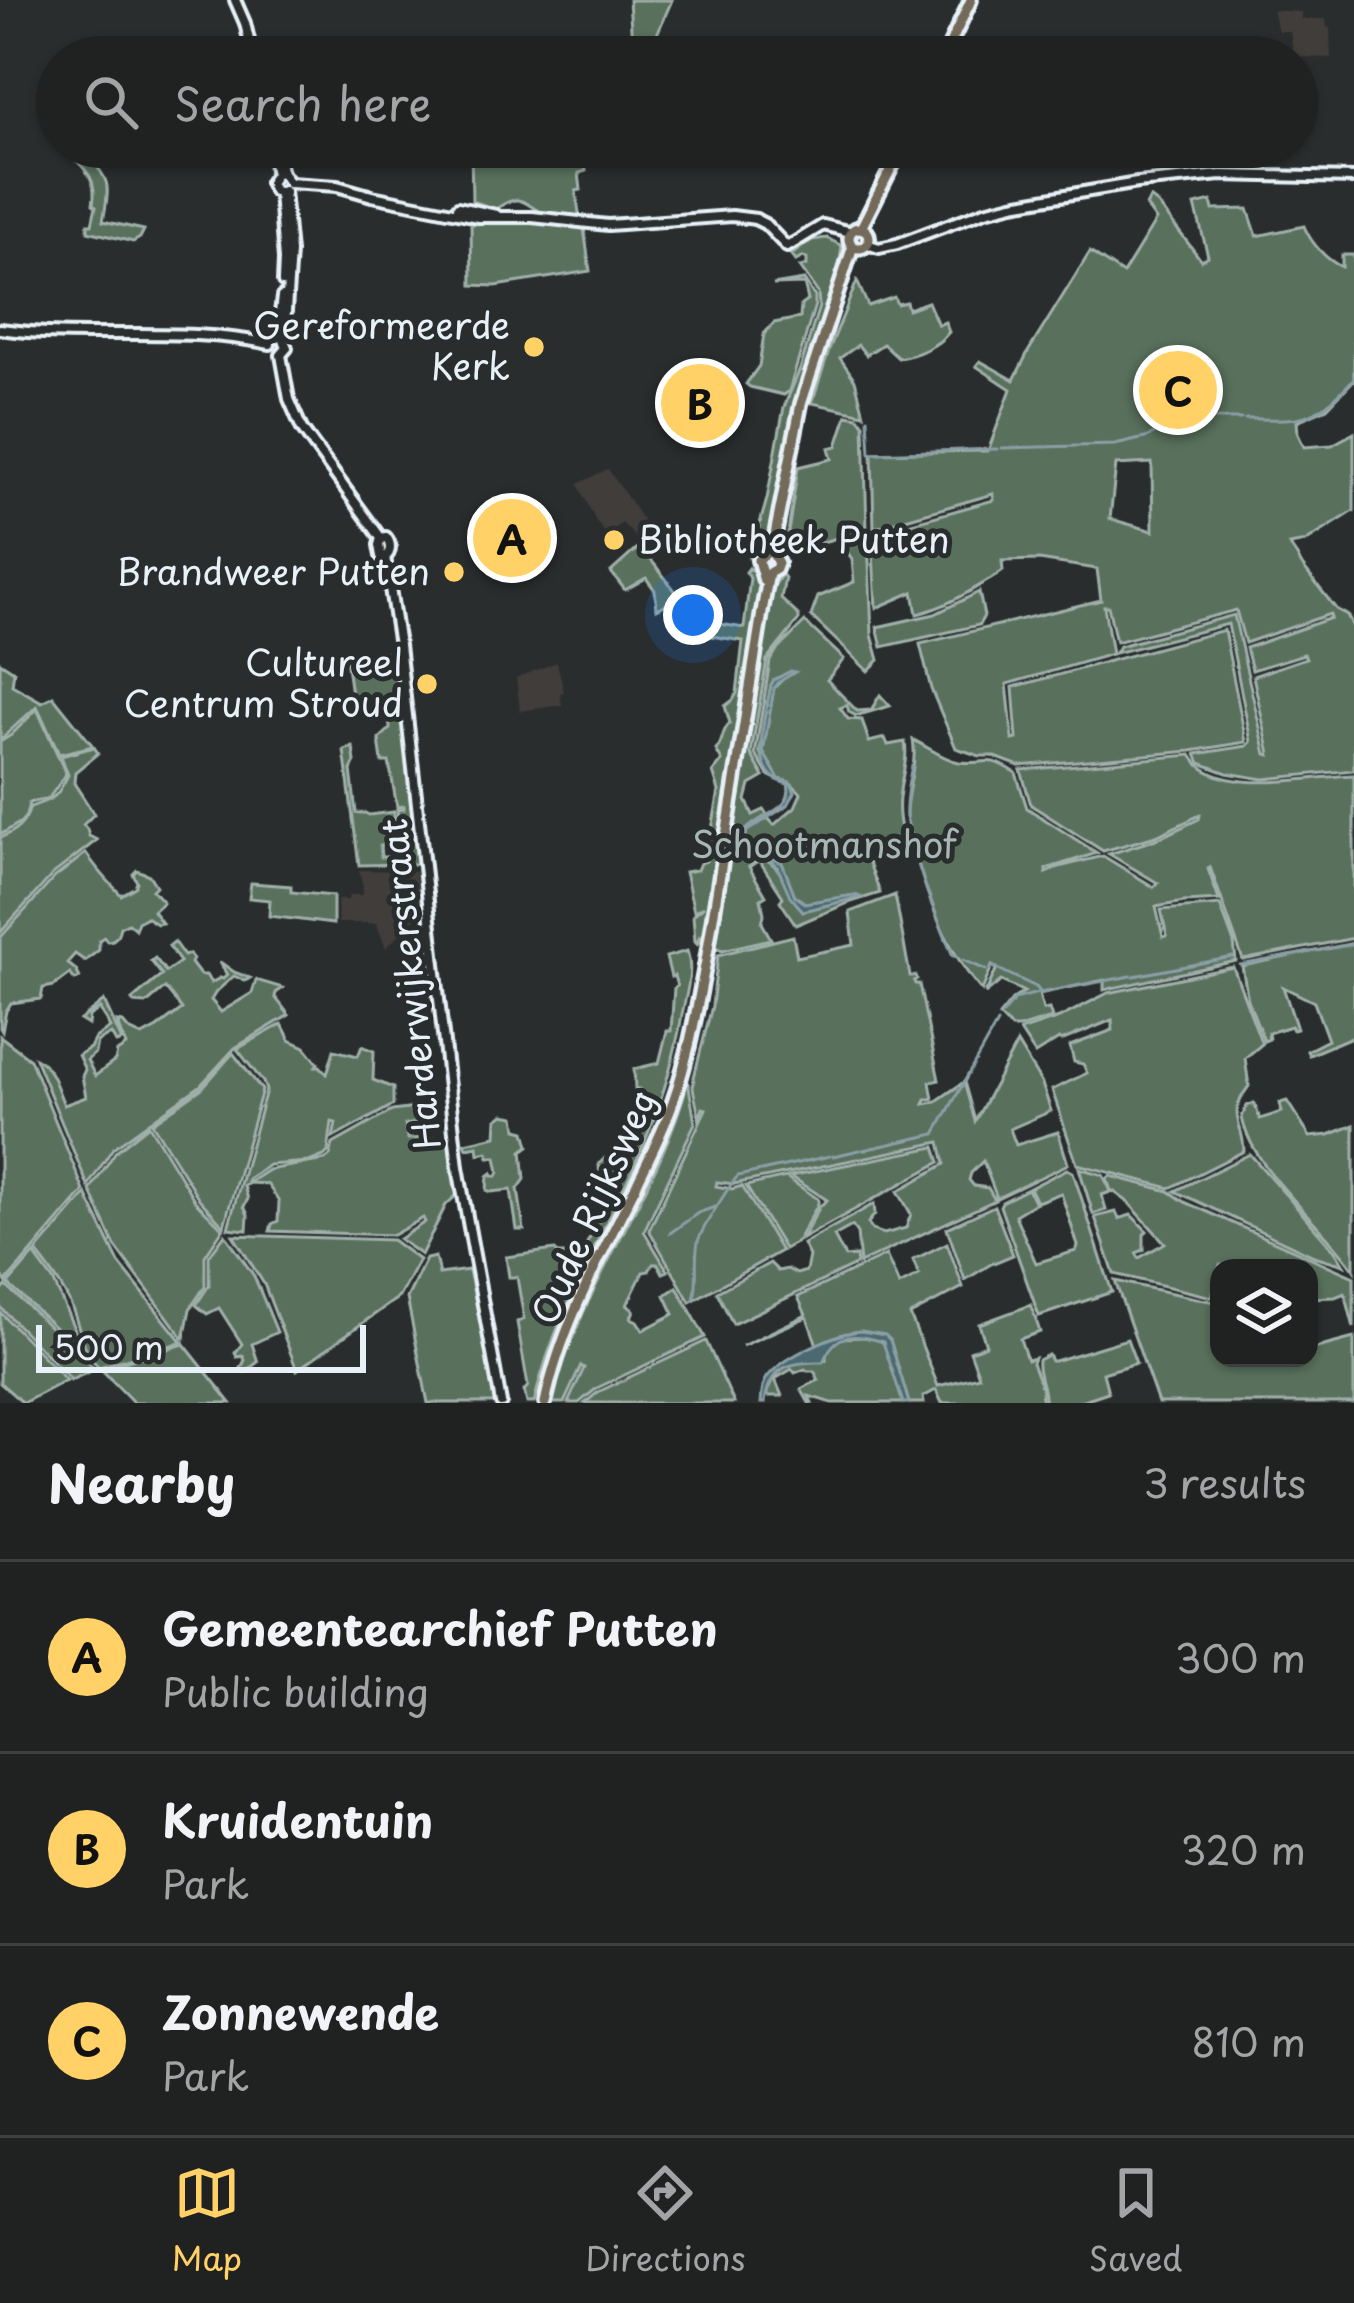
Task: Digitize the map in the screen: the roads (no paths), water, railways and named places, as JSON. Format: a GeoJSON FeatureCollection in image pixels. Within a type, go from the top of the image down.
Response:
{"type":"FeatureCollection","features":[{"type":"Feature","properties":{"kind":"main road"},"geometry":{"type":"LineString","coordinates":[[954,36],[971,0]]}},
{"type":"Feature","properties":{"kind":"main road"},"geometry":{"type":"LineString","coordinates":[[236,2],[248,36]]}},
{"type":"Feature","properties":{"kind":"main road"},"geometry":{"type":"LineString","coordinates":[[1,330],[277,341],[284,260],[284,188],[278,168]]}},
{"type":"Feature","properties":{"kind":"main road"},"geometry":{"type":"LineString","coordinates":[[859,238],[892,168]]}},
{"type":"Feature","properties":{"kind":"main road"},"geometry":{"type":"LineString","coordinates":[[279,173],[271,187],[329,185],[441,208],[580,224],[740,215],[768,226],[787,247],[823,225],[886,245],[1013,204],[1137,183],[1221,175],[1354,178]]}},
{"type":"Feature","properties":{"kind":"main road","name":"Oude Rijksweg"},"geometry":{"type":"LineString","coordinates":[[545,1403],[573,1314],[674,1101],[706,961],[763,606],[766,573],[758,567],[758,560],[770,554],[801,404],[859,238]]}},
{"type":"Feature","properties":{"kind":"main road","name":"Harderwijkerstraat"},"geometry":{"type":"LineString","coordinates":[[277,341],[287,348],[281,355],[289,399],[302,429],[390,544],[386,557],[458,1167],[501,1403]]}},
{"type":"Feature","properties":{"kind":"water"},"geometry":{"type":"Polygon","coordinates":[[[795,672],[774,688],[763,752],[779,779],[790,782],[795,792],[788,805],[747,831],[745,838],[753,850],[782,863],[795,896],[805,903],[860,897],[803,911],[790,896],[777,866],[748,851],[742,836],[748,829],[755,823],[780,807],[789,794],[788,784],[775,778],[766,769],[762,757],[762,742],[771,685],[795,672]]]}},
{"type":"Feature","properties":{"kind":"water"},"geometry":{"type":"Polygon","coordinates":[[[861,1331],[890,1340],[909,1403],[903,1403],[883,1342],[854,1336],[833,1345],[823,1362],[783,1368],[761,1403],[765,1380],[778,1367],[826,1340],[861,1331]]]}},
{"type":"Feature","properties":{"kind":"waterway"},"geometry":{"type":"LineString","coordinates":[[1245,419],[1306,416],[1328,404],[1354,378]]}},
{"type":"Feature","properties":{"kind":"waterway"},"geometry":{"type":"LineString","coordinates":[[868,418],[870,453],[997,449]]}},
{"type":"Feature","properties":{"kind":"waterway"},"geometry":{"type":"LineString","coordinates":[[1191,419],[1241,419]]}},
{"type":"Feature","properties":{"kind":"waterway"},"geometry":{"type":"LineString","coordinates":[[1002,448],[1115,445],[1185,420]]}},
{"type":"Feature","properties":{"kind":"waterway"},"geometry":{"type":"LineString","coordinates":[[912,766],[907,824],[923,879]]}},
{"type":"Feature","properties":{"kind":"waterway"},"geometry":{"type":"LineString","coordinates":[[924,882],[937,916]]}},
{"type":"Feature","properties":{"kind":"waterway"},"geometry":{"type":"LineString","coordinates":[[938,919],[947,942]]}},
{"type":"Feature","properties":{"kind":"waterway"},"geometry":{"type":"LineString","coordinates":[[948,944],[958,957]]}},
{"type":"Feature","properties":{"kind":"waterway"},"geometry":{"type":"LineString","coordinates":[[1240,965],[1354,944]]}},
{"type":"Feature","properties":{"kind":"waterway"},"geometry":{"type":"LineString","coordinates":[[1134,976],[1233,957]]}},
{"type":"Feature","properties":{"kind":"waterway"},"geometry":{"type":"LineString","coordinates":[[963,960],[986,970]]}},
{"type":"Feature","properties":{"kind":"waterway"},"geometry":{"type":"LineString","coordinates":[[990,969],[1040,992]]}},
{"type":"Feature","properties":{"kind":"waterway"},"geometry":{"type":"LineString","coordinates":[[1040,993],[1131,976]]}},
{"type":"Feature","properties":{"kind":"waterway"},"geometry":{"type":"LineString","coordinates":[[1003,1014],[1015,999],[1038,993]]}},
{"type":"Feature","properties":{"kind":"waterway"},"geometry":{"type":"LineString","coordinates":[[863,1150],[935,1134],[997,1023]]}},
{"type":"Feature","properties":{"kind":"waterway"},"geometry":{"type":"LineString","coordinates":[[833,1156],[860,1150]]}},
{"type":"Feature","properties":{"kind":"waterway"},"geometry":{"type":"LineString","coordinates":[[694,1300],[700,1236],[738,1176],[830,1156]]}},
{"type":"Feature","properties":{"kind":"waterway"},"geometry":{"type":"LineString","coordinates":[[670,1233],[715,1207]]}},
{"type":"Feature","properties":{"kind":"place","name":"Gereformeerde Kerk"},"geometry":{"type":"Point","coordinates":[534,347]}},
{"type":"Feature","properties":{"kind":"place","name":"Zonnewende"},"geometry":{"type":"Point","coordinates":[1178,390]}},
{"type":"Feature","properties":{"kind":"place","name":"Kruidentuin"},"geometry":{"type":"Point","coordinates":[700,403]}},
{"type":"Feature","properties":{"kind":"place","name":"Gemeentearchief Putten"},"geometry":{"type":"Point","coordinates":[512,538]}},
{"type":"Feature","properties":{"kind":"place","name":"Bibliotheek Putten"},"geometry":{"type":"Point","coordinates":[614,540]}},
{"type":"Feature","properties":{"kind":"place","name":"Brandweer Putten"},"geometry":{"type":"Point","coordinates":[454,572]}},
{"type":"Feature","properties":{"kind":"place","name":"Cultureel Centrum Stroud"},"geometry":{"type":"Point","coordinates":[427,684]}},
{"type":"Feature","properties":{"kind":"park label","name":"Schootmanshof"},"geometry":{"type":"Point","coordinates":[824,845]}}]}
